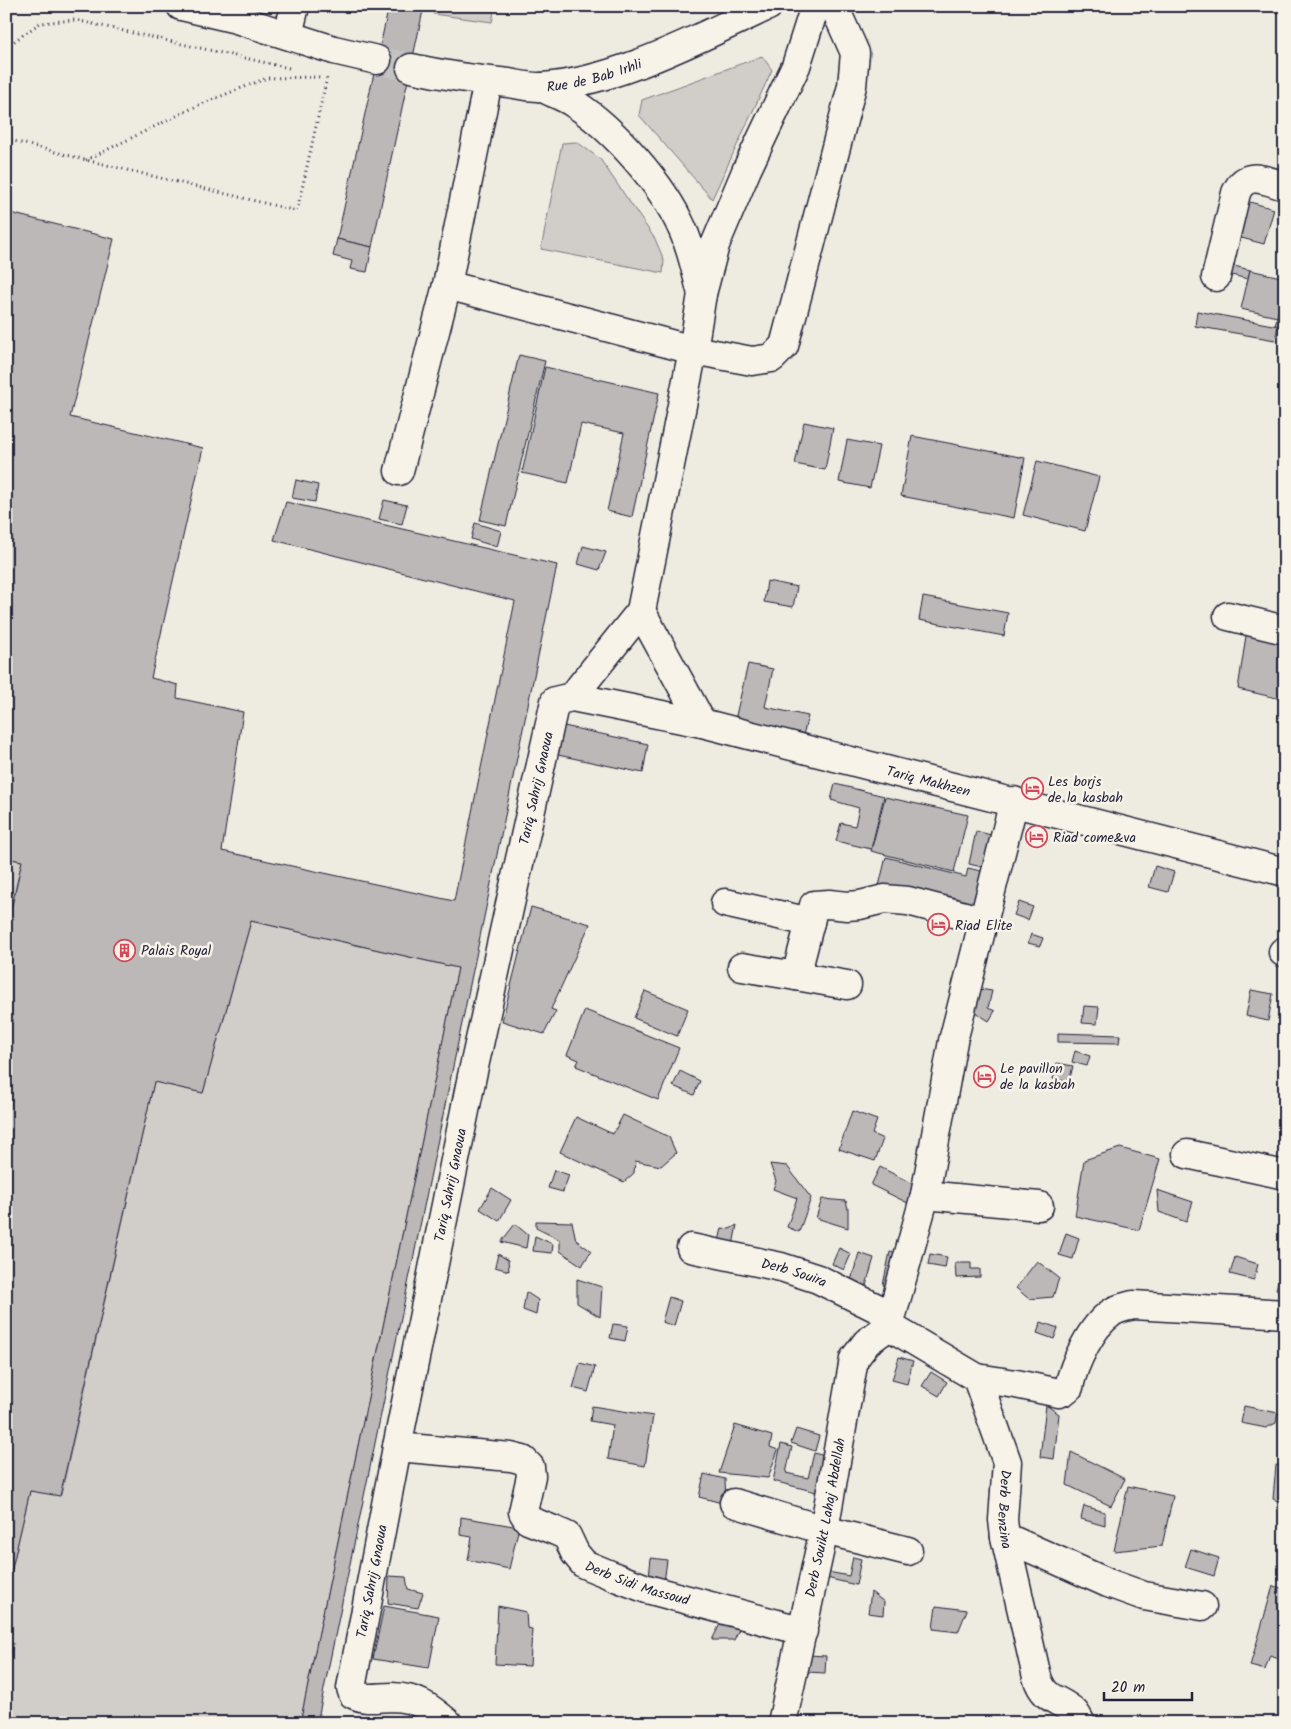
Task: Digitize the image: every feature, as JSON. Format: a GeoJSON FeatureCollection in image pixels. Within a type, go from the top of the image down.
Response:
{"type":"FeatureCollection","features":[{"type":"Feature","properties":{"kind":"street"},"geometry":{"type":"LineString","coordinates":[[181,6],[238,13],[288,35],[334,50],[377,60]]}},
{"type":"Feature","properties":{"kind":"street"},"geometry":{"type":"LineString","coordinates":[[288,35],[295,6]]}},
{"type":"Feature","properties":{"kind":"street","name":"Rue de Bab Irhli"},"geometry":{"type":"LineString","coordinates":[[411,68],[436,74],[541,87],[576,83],[672,50],[768,6]]}},
{"type":"Feature","properties":{"kind":"street"},"geometry":{"type":"LineString","coordinates":[[572,696],[641,611],[694,350],[702,294],[715,245],[747,169],[796,66],[815,6]]}},
{"type":"Feature","properties":{"kind":"street"},"geometry":{"type":"LineString","coordinates":[[447,285],[694,350],[752,361],[772,358],[784,346],[852,86],[855,53],[834,6]]}},
{"type":"Feature","properties":{"kind":"street"},"geometry":{"type":"LineString","coordinates":[[399,471],[447,285],[488,81]]}},
{"type":"Feature","properties":{"kind":"street"},"geometry":{"type":"LineString","coordinates":[[541,87],[575,103],[609,132],[639,163],[670,206],[682,227],[690,248],[702,294]]}},
{"type":"Feature","properties":{"kind":"street"},"geometry":{"type":"LineString","coordinates":[[1216,277],[1236,192],[1240,184],[1245,180],[1254,178],[1285,186]]}},
{"type":"Feature","properties":{"kind":"street"},"geometry":{"type":"LineString","coordinates":[[641,611],[702,723]]}},
{"type":"Feature","properties":{"kind":"street"},"geometry":{"type":"LineString","coordinates":[[1228,616],[1285,630]]}},
{"type":"Feature","properties":{"kind":"street","name":"Tariq Makhzen"},"geometry":{"type":"LineString","coordinates":[[572,696],[702,723],[1014,801],[1285,872]]}},
{"type":"Feature","properties":{"kind":"street","name":"Tariq Sahrij Gnaoua"},"geometry":{"type":"LineString","coordinates":[[448,1723],[422,1703],[393,1697],[364,1698],[354,1694],[350,1688],[472,1076],[555,701],[572,696]]}},
{"type":"Feature","properties":{"kind":"street"},"geometry":{"type":"LineString","coordinates":[[1014,801],[953,1041],[925,1195],[890,1321],[977,1378],[1059,1393],[1069,1386],[1082,1347],[1110,1313],[1133,1306],[1285,1314]]}},
{"type":"Feature","properties":{"kind":"street"},"geometry":{"type":"LineString","coordinates":[[796,976],[814,905],[860,905],[884,899],[908,901],[984,921]]}},
{"type":"Feature","properties":{"kind":"street"},"geometry":{"type":"LineString","coordinates":[[725,903],[810,922]]}},
{"type":"Feature","properties":{"kind":"street"},"geometry":{"type":"LineString","coordinates":[[742,967],[847,985]]}},
{"type":"Feature","properties":{"kind":"street"},"geometry":{"type":"LineString","coordinates":[[1187,1154],[1285,1175]]}},
{"type":"Feature","properties":{"kind":"street"},"geometry":{"type":"LineString","coordinates":[[925,1195],[1039,1206]]}},
{"type":"Feature","properties":{"kind":"street","name":"Derb Souira"},"geometry":{"type":"LineString","coordinates":[[691,1248],[781,1267],[818,1279],[890,1321]]}},
{"type":"Feature","properties":{"kind":"street","name":"Derb Souikt Lahaj Abdellah"},"geometry":{"type":"LineString","coordinates":[[782,1723],[824,1530],[854,1359],[860,1349],[890,1321]]}},
{"type":"Feature","properties":{"kind":"street","name":"Derb Benzina"},"geometry":{"type":"LineString","coordinates":[[977,1378],[1007,1462],[1003,1512],[1005,1537],[1040,1687],[1044,1693],[1075,1713],[1081,1723]]}},
{"type":"Feature","properties":{"kind":"street","name":"Derb Sidi Massoud"},"geometry":{"type":"LineString","coordinates":[[397,1447],[484,1454],[523,1460],[530,1467],[531,1476],[523,1512],[524,1516],[528,1520],[556,1530],[566,1536],[584,1564],[646,1589],[803,1631]]}},
{"type":"Feature","properties":{"kind":"street"},"geometry":{"type":"LineString","coordinates":[[734,1503],[824,1530],[908,1551]]}},
{"type":"Feature","properties":{"kind":"street"},"geometry":{"type":"LineString","coordinates":[[1005,1537],[1108,1583],[1144,1596],[1202,1606]]}},
{"type":"Feature","properties":{"kind":"path"},"geometry":{"type":"LineString","coordinates":[[6,47],[40,23],[75,20],[298,70]]}},
{"type":"Feature","properties":{"kind":"path"},"geometry":{"type":"LineString","coordinates":[[308,73],[327,77]]}},
{"type":"Feature","properties":{"kind":"path"},"geometry":{"type":"LineString","coordinates":[[6,139],[297,211],[327,77]]}},
{"type":"Feature","properties":{"kind":"path"},"geometry":{"type":"LineString","coordinates":[[86,160],[201,104],[267,78],[327,77]]}},
{"type":"Feature","properties":{"kind":"shaded area"},"geometry":{"type":"Polygon","coordinates":[[[434,6],[495,6],[492,22],[433,14],[434,6]]]}},
{"type":"Feature","properties":{"kind":"shaded area"},"geometry":{"type":"Polygon","coordinates":[[[762,56],[772,70],[712,199],[639,115],[642,100],[762,56]]]}},
{"type":"Feature","properties":{"kind":"shaded area"},"geometry":{"type":"Polygon","coordinates":[[[577,142],[600,159],[655,239],[664,260],[663,273],[541,249],[562,143],[577,142]]]}},
{"type":"Feature","properties":{"kind":"shaded area"},"geometry":{"type":"Polygon","coordinates":[[[6,858],[22,861],[6,932],[6,858]]]}},
{"type":"Feature","properties":{"kind":"shaded area"},"geometry":{"type":"Polygon","coordinates":[[[251,921],[458,968],[300,1723],[6,1723],[6,1672],[13,1644],[6,1641],[6,1594],[30,1491],[61,1495],[154,1082],[203,1093],[251,921]]]}},
{"type":"Feature","properties":{"kind":"building"},"geometry":{"type":"Polygon","coordinates":[[[389,6],[424,6],[372,247],[337,239],[389,6]]]}},
{"type":"Feature","properties":{"kind":"building"},"geometry":{"type":"Polygon","coordinates":[[[1233,197],[1274,209],[1264,244],[1223,233],[1233,197]]]}},
{"type":"Feature","properties":{"kind":"building","name":"Palais Royal"},"geometry":{"type":"Polygon","coordinates":[[[6,212],[114,239],[70,417],[203,448],[151,678],[178,685],[177,698],[243,712],[222,851],[454,901],[515,601],[274,540],[286,502],[557,565],[317,1723],[300,1723],[458,968],[251,921],[203,1093],[154,1082],[60,1496],[30,1491],[6,1594],[6,932],[22,861],[6,858],[6,212]]]}},
{"type":"Feature","properties":{"kind":"building"},"geometry":{"type":"Polygon","coordinates":[[[337,239],[372,247],[367,272],[350,269],[352,261],[333,256],[337,239]]]}},
{"type":"Feature","properties":{"kind":"building"},"geometry":{"type":"Polygon","coordinates":[[[1222,263],[1250,270],[1248,279],[1219,272],[1222,263]]]}},
{"type":"Feature","properties":{"kind":"building"},"geometry":{"type":"Polygon","coordinates":[[[1250,270],[1285,278],[1277,317],[1241,309],[1250,270]]]}},
{"type":"Feature","properties":{"kind":"building"},"geometry":{"type":"Polygon","coordinates":[[[1285,284],[1285,328],[1275,326],[1285,284]]]}},
{"type":"Feature","properties":{"kind":"building"},"geometry":{"type":"Polygon","coordinates":[[[1197,311],[1278,326],[1275,340],[1195,326],[1197,311]]]}},
{"type":"Feature","properties":{"kind":"building"},"geometry":{"type":"Polygon","coordinates":[[[519,355],[545,361],[506,526],[480,520],[519,355]]]}},
{"type":"Feature","properties":{"kind":"building"},"geometry":{"type":"Polygon","coordinates":[[[545,367],[659,393],[632,517],[607,511],[624,433],[581,424],[568,483],[522,473],[545,367]]]}},
{"type":"Feature","properties":{"kind":"building"},"geometry":{"type":"Polygon","coordinates":[[[804,422],[833,428],[825,470],[795,464],[804,422]]]}},
{"type":"Feature","properties":{"kind":"building"},"geometry":{"type":"Polygon","coordinates":[[[912,436],[1025,458],[1014,518],[901,496],[912,436]]]}},
{"type":"Feature","properties":{"kind":"building"},"geometry":{"type":"Polygon","coordinates":[[[847,440],[879,446],[870,488],[839,482],[847,440]]]}},
{"type":"Feature","properties":{"kind":"building"},"geometry":{"type":"Polygon","coordinates":[[[1037,461],[1099,477],[1085,531],[1023,515],[1037,461]]]}},
{"type":"Feature","properties":{"kind":"building"},"geometry":{"type":"Polygon","coordinates":[[[296,480],[318,485],[315,502],[292,498],[296,480]]]}},
{"type":"Feature","properties":{"kind":"building"},"geometry":{"type":"Polygon","coordinates":[[[384,500],[407,505],[402,524],[379,519],[384,500]]]}},
{"type":"Feature","properties":{"kind":"building"},"geometry":{"type":"Polygon","coordinates":[[[475,523],[501,531],[497,547],[471,539],[475,523]]]}},
{"type":"Feature","properties":{"kind":"building"},"geometry":{"type":"Polygon","coordinates":[[[583,546],[606,552],[599,570],[578,564],[583,546]]]}},
{"type":"Feature","properties":{"kind":"building"},"geometry":{"type":"Polygon","coordinates":[[[767,581],[797,587],[793,607],[764,602],[767,581]]]}},
{"type":"Feature","properties":{"kind":"building"},"geometry":{"type":"Polygon","coordinates":[[[923,597],[1008,613],[1004,636],[919,620],[923,597]]]}},
{"type":"Feature","properties":{"kind":"building"},"geometry":{"type":"Polygon","coordinates":[[[1247,629],[1285,639],[1285,700],[1238,689],[1247,629]]]}},
{"type":"Feature","properties":{"kind":"building"},"geometry":{"type":"Polygon","coordinates":[[[748,664],[773,669],[765,707],[808,716],[802,739],[734,724],[748,664]]]}},
{"type":"Feature","properties":{"kind":"building"},"geometry":{"type":"Polygon","coordinates":[[[564,726],[648,744],[643,773],[558,755],[564,726]]]}},
{"type":"Feature","properties":{"kind":"building"},"geometry":{"type":"Polygon","coordinates":[[[835,784],[884,796],[871,849],[836,841],[841,823],[855,826],[859,808],[831,800],[835,784]]]}},
{"type":"Feature","properties":{"kind":"building"},"geometry":{"type":"Polygon","coordinates":[[[885,797],[968,815],[954,872],[871,851],[885,797]]]}},
{"type":"Feature","properties":{"kind":"building"},"geometry":{"type":"Polygon","coordinates":[[[976,831],[998,837],[990,869],[969,864],[976,831]]]}},
{"type":"Feature","properties":{"kind":"building"},"geometry":{"type":"Polygon","coordinates":[[[886,857],[966,877],[968,868],[989,873],[979,915],[878,890],[886,857]]]}},
{"type":"Feature","properties":{"kind":"building"},"geometry":{"type":"Polygon","coordinates":[[[1155,866],[1174,872],[1168,892],[1149,887],[1155,866]]]}},
{"type":"Feature","properties":{"kind":"building"},"geometry":{"type":"Polygon","coordinates":[[[1019,902],[1033,907],[1028,920],[1014,915],[1019,902]]]}},
{"type":"Feature","properties":{"kind":"building"},"geometry":{"type":"Polygon","coordinates":[[[531,907],[590,924],[551,1009],[556,1011],[544,1034],[502,1021],[531,907]]]}},
{"type":"Feature","properties":{"kind":"building"},"geometry":{"type":"Polygon","coordinates":[[[1031,934],[1043,938],[1040,946],[1028,943],[1031,934]]]}},
{"type":"Feature","properties":{"kind":"building"},"geometry":{"type":"Polygon","coordinates":[[[979,989],[992,991],[988,1008],[995,1011],[989,1021],[975,1012],[979,989]]]}},
{"type":"Feature","properties":{"kind":"building"},"geometry":{"type":"Polygon","coordinates":[[[1251,990],[1273,994],[1268,1021],[1246,1016],[1251,990]]]}},
{"type":"Feature","properties":{"kind":"building"},"geometry":{"type":"Polygon","coordinates":[[[645,991],[688,1009],[677,1036],[634,1018],[645,991]]]}},
{"type":"Feature","properties":{"kind":"building"},"geometry":{"type":"Polygon","coordinates":[[[1084,1006],[1099,1007],[1097,1024],[1082,1023],[1084,1006]]]}},
{"type":"Feature","properties":{"kind":"building"},"geometry":{"type":"Polygon","coordinates":[[[585,1010],[679,1048],[658,1100],[576,1066],[579,1060],[567,1055],[585,1010]]]}},
{"type":"Feature","properties":{"kind":"building"},"geometry":{"type":"Polygon","coordinates":[[[1058,1033],[1120,1035],[1119,1043],[1058,1042],[1058,1033]]]}},
{"type":"Feature","properties":{"kind":"building"},"geometry":{"type":"Polygon","coordinates":[[[1075,1051],[1090,1056],[1087,1066],[1072,1062],[1075,1051]]]}},
{"type":"Feature","properties":{"kind":"building"},"geometry":{"type":"Polygon","coordinates":[[[1057,1063],[1073,1066],[1069,1082],[1053,1079],[1057,1063]]]}},
{"type":"Feature","properties":{"kind":"building"},"geometry":{"type":"Polygon","coordinates":[[[680,1071],[700,1081],[694,1095],[673,1086],[680,1071]]]}},
{"type":"Feature","properties":{"kind":"building"},"geometry":{"type":"Polygon","coordinates":[[[852,1111],[877,1120],[872,1134],[883,1139],[875,1161],[839,1149],[852,1111]]]}},
{"type":"Feature","properties":{"kind":"building"},"geometry":{"type":"Polygon","coordinates":[[[623,1115],[669,1137],[676,1153],[661,1166],[635,1161],[634,1173],[624,1182],[560,1152],[576,1117],[613,1134],[623,1115]]]}},
{"type":"Feature","properties":{"kind":"building"},"geometry":{"type":"Polygon","coordinates":[[[1120,1148],[1160,1159],[1139,1230],[1075,1216],[1084,1160],[1120,1148]]]}},
{"type":"Feature","properties":{"kind":"building"},"geometry":{"type":"Polygon","coordinates":[[[770,1164],[787,1166],[811,1198],[799,1232],[787,1227],[797,1198],[773,1189],[776,1181],[770,1164]]]}},
{"type":"Feature","properties":{"kind":"building"},"geometry":{"type":"Polygon","coordinates":[[[880,1167],[913,1184],[910,1204],[871,1185],[880,1167]]]}},
{"type":"Feature","properties":{"kind":"building"},"geometry":{"type":"Polygon","coordinates":[[[554,1170],[569,1175],[563,1192],[548,1188],[554,1170]]]}},
{"type":"Feature","properties":{"kind":"building"},"geometry":{"type":"Polygon","coordinates":[[[492,1188],[511,1200],[499,1221],[480,1209],[492,1188]]]}},
{"type":"Feature","properties":{"kind":"building"},"geometry":{"type":"Polygon","coordinates":[[[1157,1190],[1193,1202],[1186,1222],[1159,1212],[1157,1190]]]}},
{"type":"Feature","properties":{"kind":"building"},"geometry":{"type":"Polygon","coordinates":[[[822,1199],[846,1201],[848,1228],[816,1218],[822,1199]]]}},
{"type":"Feature","properties":{"kind":"building"},"geometry":{"type":"Polygon","coordinates":[[[536,1221],[572,1222],[576,1240],[591,1251],[582,1266],[560,1251],[560,1240],[536,1228],[536,1221]]]}},
{"type":"Feature","properties":{"kind":"building"},"geometry":{"type":"Polygon","coordinates":[[[515,1224],[528,1235],[526,1248],[501,1242],[515,1224]]]}},
{"type":"Feature","properties":{"kind":"building"},"geometry":{"type":"Polygon","coordinates":[[[737,1225],[732,1250],[718,1246],[722,1228],[730,1229],[737,1225]]]}},
{"type":"Feature","properties":{"kind":"building"},"geometry":{"type":"Polygon","coordinates":[[[1066,1233],[1079,1238],[1073,1259],[1059,1255],[1066,1233]]]}},
{"type":"Feature","properties":{"kind":"building"},"geometry":{"type":"Polygon","coordinates":[[[535,1236],[553,1244],[552,1253],[533,1251],[535,1236]]]}},
{"type":"Feature","properties":{"kind":"building"},"geometry":{"type":"Polygon","coordinates":[[[839,1248],[851,1254],[844,1270],[832,1264],[839,1248]]]}},
{"type":"Feature","properties":{"kind":"building"},"geometry":{"type":"Polygon","coordinates":[[[890,1252],[902,1254],[895,1288],[883,1285],[890,1252]]]}},
{"type":"Feature","properties":{"kind":"building"},"geometry":{"type":"Polygon","coordinates":[[[859,1253],[874,1258],[863,1296],[848,1291],[859,1253]]]}},
{"type":"Feature","properties":{"kind":"building"},"geometry":{"type":"Polygon","coordinates":[[[498,1254],[508,1260],[509,1271],[495,1267],[498,1254]]]}},
{"type":"Feature","properties":{"kind":"building"},"geometry":{"type":"Polygon","coordinates":[[[930,1254],[947,1257],[945,1268],[928,1265],[930,1254]]]}},
{"type":"Feature","properties":{"kind":"building"},"geometry":{"type":"Polygon","coordinates":[[[1235,1257],[1258,1264],[1254,1280],[1230,1274],[1235,1257]]]}},
{"type":"Feature","properties":{"kind":"building"},"geometry":{"type":"Polygon","coordinates":[[[1037,1261],[1059,1278],[1053,1297],[1029,1299],[1016,1288],[1037,1261]]]}},
{"type":"Feature","properties":{"kind":"building"},"geometry":{"type":"Polygon","coordinates":[[[955,1263],[971,1263],[971,1269],[980,1269],[980,1277],[956,1278],[955,1263]]]}},
{"type":"Feature","properties":{"kind":"building"},"geometry":{"type":"Polygon","coordinates":[[[1281,1272],[1285,1273],[1285,1292],[1276,1289],[1281,1272]]]}},
{"type":"Feature","properties":{"kind":"building"},"geometry":{"type":"Polygon","coordinates":[[[577,1279],[602,1287],[600,1317],[577,1303],[577,1279]]]}},
{"type":"Feature","properties":{"kind":"building"},"geometry":{"type":"Polygon","coordinates":[[[526,1292],[538,1300],[536,1315],[523,1310],[526,1292]]]}},
{"type":"Feature","properties":{"kind":"building"},"geometry":{"type":"Polygon","coordinates":[[[669,1297],[681,1301],[674,1326],[662,1322],[669,1297]]]}},
{"type":"Feature","properties":{"kind":"building"},"geometry":{"type":"Polygon","coordinates":[[[1041,1322],[1058,1328],[1054,1339],[1037,1333],[1041,1322]]]}},
{"type":"Feature","properties":{"kind":"building"},"geometry":{"type":"Polygon","coordinates":[[[613,1324],[628,1326],[625,1341],[610,1338],[613,1324]]]}},
{"type":"Feature","properties":{"kind":"building"},"geometry":{"type":"Polygon","coordinates":[[[899,1357],[913,1361],[907,1384],[892,1380],[899,1357]]]}},
{"type":"Feature","properties":{"kind":"building"},"geometry":{"type":"Polygon","coordinates":[[[580,1363],[595,1367],[588,1392],[573,1388],[580,1363]]]}},
{"type":"Feature","properties":{"kind":"building"},"geometry":{"type":"Polygon","coordinates":[[[931,1372],[947,1382],[939,1396],[922,1386],[931,1372]]]}},
{"type":"Feature","properties":{"kind":"building"},"geometry":{"type":"Polygon","coordinates":[[[1046,1405],[1059,1414],[1054,1459],[1040,1457],[1046,1405]]]}},
{"type":"Feature","properties":{"kind":"building"},"geometry":{"type":"Polygon","coordinates":[[[592,1406],[653,1416],[645,1466],[608,1459],[613,1425],[590,1421],[592,1406]]]}},
{"type":"Feature","properties":{"kind":"building"},"geometry":{"type":"Polygon","coordinates":[[[1244,1406],[1278,1413],[1276,1423],[1266,1428],[1241,1423],[1244,1406]]]}},
{"type":"Feature","properties":{"kind":"building"},"geometry":{"type":"Polygon","coordinates":[[[735,1425],[772,1436],[770,1447],[778,1450],[768,1478],[719,1473],[735,1425]]]}},
{"type":"Feature","properties":{"kind":"building"},"geometry":{"type":"Polygon","coordinates":[[[796,1429],[819,1436],[815,1451],[791,1443],[796,1429]]]}},
{"type":"Feature","properties":{"kind":"building"},"geometry":{"type":"Polygon","coordinates":[[[781,1444],[792,1447],[786,1473],[808,1478],[814,1453],[828,1457],[820,1493],[773,1481],[781,1444]]]}},
{"type":"Feature","properties":{"kind":"building"},"geometry":{"type":"Polygon","coordinates":[[[1071,1452],[1125,1479],[1111,1506],[1067,1485],[1071,1452]]]}},
{"type":"Feature","properties":{"kind":"building"},"geometry":{"type":"Polygon","coordinates":[[[1276,1465],[1285,1466],[1285,1504],[1273,1499],[1276,1465]]]}},
{"type":"Feature","properties":{"kind":"building"},"geometry":{"type":"Polygon","coordinates":[[[704,1474],[725,1479],[726,1504],[699,1497],[704,1474]]]}},
{"type":"Feature","properties":{"kind":"building"},"geometry":{"type":"Polygon","coordinates":[[[1128,1486],[1173,1496],[1162,1546],[1114,1551],[1128,1486]]]}},
{"type":"Feature","properties":{"kind":"building"},"geometry":{"type":"Polygon","coordinates":[[[1084,1506],[1105,1512],[1105,1526],[1081,1519],[1084,1506]]]}},
{"type":"Feature","properties":{"kind":"building"},"geometry":{"type":"Polygon","coordinates":[[[461,1517],[519,1527],[509,1569],[468,1560],[472,1537],[460,1535],[461,1517]]]}},
{"type":"Feature","properties":{"kind":"building"},"geometry":{"type":"Polygon","coordinates":[[[1191,1549],[1219,1558],[1214,1576],[1185,1567],[1191,1549]]]}},
{"type":"Feature","properties":{"kind":"building"},"geometry":{"type":"Polygon","coordinates":[[[853,1557],[861,1559],[856,1585],[822,1577],[828,1572],[849,1576],[853,1557]]]}},
{"type":"Feature","properties":{"kind":"building"},"geometry":{"type":"Polygon","coordinates":[[[651,1558],[667,1560],[664,1583],[648,1587],[651,1558]]]}},
{"type":"Feature","properties":{"kind":"building"},"geometry":{"type":"Polygon","coordinates":[[[389,1576],[406,1577],[408,1589],[423,1593],[418,1608],[388,1603],[389,1576]]]}},
{"type":"Feature","properties":{"kind":"building"},"geometry":{"type":"Polygon","coordinates":[[[1273,1586],[1285,1589],[1285,1660],[1270,1655],[1265,1670],[1250,1666],[1273,1586]]]}},
{"type":"Feature","properties":{"kind":"building"},"geometry":{"type":"Polygon","coordinates":[[[871,1592],[884,1602],[883,1615],[868,1613],[871,1592]]]}},
{"type":"Feature","properties":{"kind":"building"},"geometry":{"type":"Polygon","coordinates":[[[384,1606],[439,1616],[429,1668],[373,1659],[384,1606]]]}},
{"type":"Feature","properties":{"kind":"building"},"geometry":{"type":"Polygon","coordinates":[[[498,1606],[526,1612],[527,1628],[532,1629],[530,1666],[495,1664],[498,1606]]]}},
{"type":"Feature","properties":{"kind":"building"},"geometry":{"type":"Polygon","coordinates":[[[936,1606],[967,1610],[958,1632],[933,1629],[936,1606]]]}},
{"type":"Feature","properties":{"kind":"building"},"geometry":{"type":"Polygon","coordinates":[[[723,1618],[740,1627],[734,1640],[712,1640],[723,1618]]]}},
{"type":"Feature","properties":{"kind":"building"},"geometry":{"type":"Polygon","coordinates":[[[6,1641],[13,1643],[6,1672],[6,1641]]]}},
{"type":"Feature","properties":{"kind":"building"},"geometry":{"type":"Polygon","coordinates":[[[808,1655],[826,1656],[825,1673],[807,1672],[808,1655]]]}},
{"type":"Feature","properties":{"kind":"tunnel"},"geometry":{"type":"LineString","coordinates":[[377,60],[411,68]]}},
{"type":"Feature","properties":{"kind":"place","name":"Les borjs de la kasbah"},"geometry":{"type":"Point","coordinates":[1032,789]}},
{"type":"Feature","properties":{"kind":"place","name":"Riad come&va"},"geometry":{"type":"Point","coordinates":[1037,837]}},
{"type":"Feature","properties":{"kind":"place","name":"Riad Elite"},"geometry":{"type":"Point","coordinates":[939,925]}},
{"type":"Feature","properties":{"kind":"place","name":"Palais Royal"},"geometry":{"type":"Point","coordinates":[125,950]}},
{"type":"Feature","properties":{"kind":"place","name":"Le pavillon de la kasbah"},"geometry":{"type":"Point","coordinates":[984,1076]}}]}
